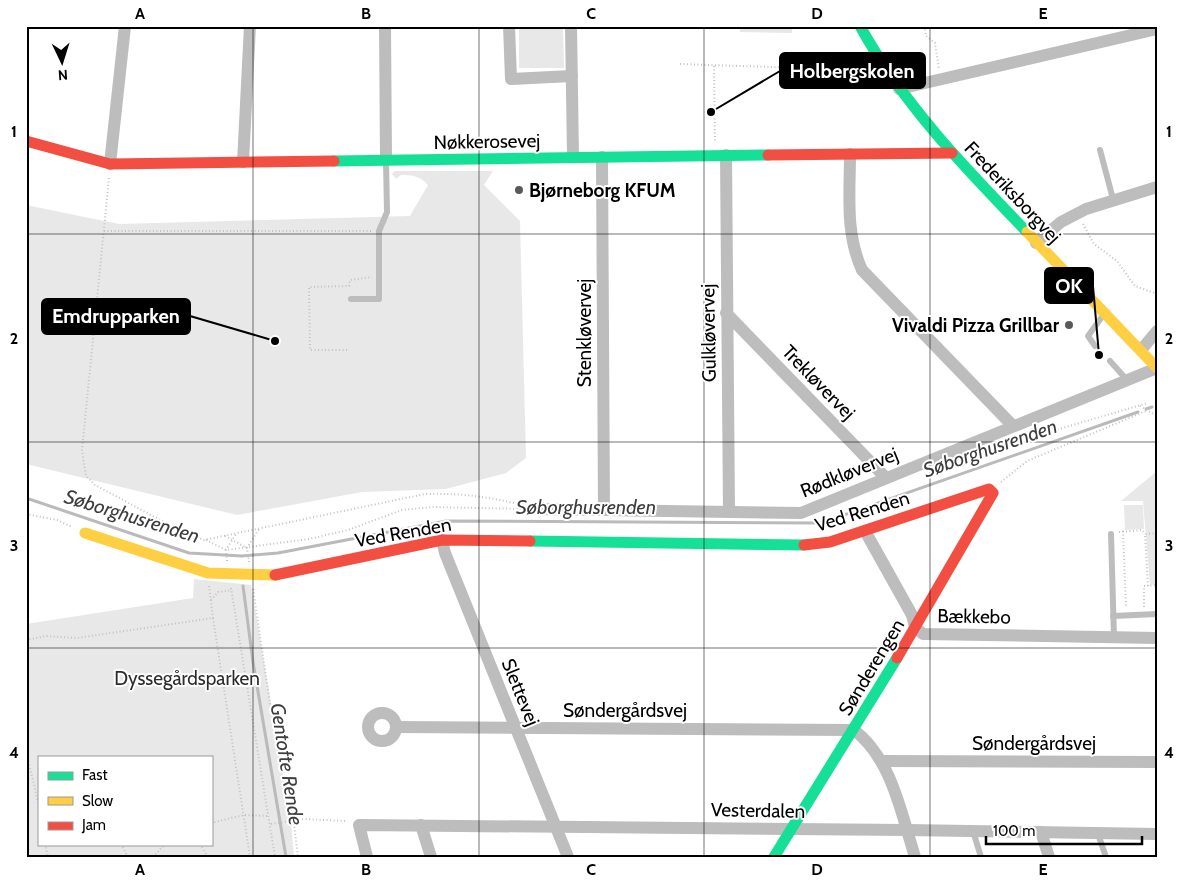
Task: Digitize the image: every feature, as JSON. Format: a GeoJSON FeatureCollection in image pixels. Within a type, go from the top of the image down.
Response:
{"type":"FeatureCollection","features":[{"type":"Feature","properties":{"kind":"street"},"geometry":{"type":"LineString","coordinates":[[110,164],[125,26]]}},
{"type":"Feature","properties":{"kind":"street"},"geometry":{"type":"LineString","coordinates":[[243,162],[250,26]]}},
{"type":"Feature","properties":{"kind":"street"},"geometry":{"type":"LineString","coordinates":[[385,26],[386,160]]}},
{"type":"Feature","properties":{"kind":"street"},"geometry":{"type":"LineString","coordinates":[[509,26],[511,79],[572,76]]}},
{"type":"Feature","properties":{"kind":"street"},"geometry":{"type":"LineString","coordinates":[[571,26],[573,157]]}},
{"type":"Feature","properties":{"kind":"street","name":"Frederiksborgvej"},"geometry":{"type":"LineString","coordinates":[[860,26],[899,89],[952,153],[1157,368]]}},
{"type":"Feature","properties":{"kind":"street"},"geometry":{"type":"LineString","coordinates":[[899,89],[1157,29]]}},
{"type":"Feature","properties":{"kind":"street","name":"Nøkkerosevej"},"geometry":{"type":"LineString","coordinates":[[26,141],[110,164],[952,153]]}},
{"type":"Feature","properties":{"kind":"street"},"geometry":{"type":"LineString","coordinates":[[850,154],[850,232],[856,257],[862,270],[1013,426]]}},
{"type":"Feature","properties":{"kind":"street","name":"Gulkløvervej"},"geometry":{"type":"LineString","coordinates":[[721,155],[729,511]]}},
{"type":"Feature","properties":{"kind":"street","name":"Stenkløvervej"},"geometry":{"type":"LineString","coordinates":[[602,157],[604,509]]}},
{"type":"Feature","properties":{"kind":"street"},"geometry":{"type":"LineString","coordinates":[[1036,243],[1061,222],[1079,212],[1113,199],[1157,187]]}},
{"type":"Feature","properties":{"kind":"street","name":"Trekløvervej"},"geometry":{"type":"LineString","coordinates":[[726,313],[885,477]]}},
{"type":"Feature","properties":{"kind":"street"},"geometry":{"type":"LineString","coordinates":[[1141,350],[1157,332]]}},
{"type":"Feature","properties":{"kind":"street","name":"Rødkløvervej"},"geometry":{"type":"LineString","coordinates":[[536,509],[801,513],[885,477],[1157,368]]}},
{"type":"Feature","properties":{"kind":"street","name":"Ved Renden"},"geometry":{"type":"LineString","coordinates":[[85,533],[208,573],[229,570],[251,576],[275,575],[442,540],[812,545],[830,542],[865,531],[989,489],[993,493]]}},
{"type":"Feature","properties":{"kind":"street","name":"Sønderengen"},"geometry":{"type":"LineString","coordinates":[[774,857],[854,730],[993,493]]}},
{"type":"Feature","properties":{"kind":"street","name":"Bækkebo"},"geometry":{"type":"LineString","coordinates":[[865,531],[912,615],[915,627],[923,634],[1157,638]]}},
{"type":"Feature","properties":{"kind":"street","name":"Slettevej"},"geometry":{"type":"LineString","coordinates":[[442,540],[568,857]]}},
{"type":"Feature","properties":{"kind":"street","name":"Søndergårdsvej"},"geometry":{"type":"LineString","coordinates":[[396,727],[854,730]]}},
{"type":"Feature","properties":{"kind":"street"},"geometry":{"type":"LineString","coordinates":[[854,730],[870,744],[882,761],[915,857]]}},
{"type":"Feature","properties":{"kind":"street","name":"Søndergårdsvej"},"geometry":{"type":"LineString","coordinates":[[882,761],[1157,762]]}},
{"type":"Feature","properties":{"kind":"street"},"geometry":{"type":"LineString","coordinates":[[359,825],[367,857]]}},
{"type":"Feature","properties":{"kind":"street","name":"Vesterdalen"},"geometry":{"type":"LineString","coordinates":[[359,825],[1041,832],[1156,837]]}},
{"type":"Feature","properties":{"kind":"street"},"geometry":{"type":"LineString","coordinates":[[421,825],[431,857]]}},
{"type":"Feature","properties":{"kind":"street"},"geometry":{"type":"LineString","coordinates":[[1041,832],[1048,857]]}},
{"type":"Feature","properties":{"kind":"lane"},"geometry":{"type":"LineString","coordinates":[[1100,150],[1113,199]]}},
{"type":"Feature","properties":{"kind":"lane"},"geometry":{"type":"LineString","coordinates":[[351,299],[379,299],[378,230],[387,212],[386,160]]}},
{"type":"Feature","properties":{"kind":"lane"},"geometry":{"type":"LineString","coordinates":[[1095,346],[1088,336],[1104,313]]}},
{"type":"Feature","properties":{"kind":"lane"},"geometry":{"type":"LineString","coordinates":[[1110,361],[1127,380]]}},
{"type":"Feature","properties":{"kind":"lane"},"geometry":{"type":"LineString","coordinates":[[1111,534],[1114,637]]}},
{"type":"Feature","properties":{"kind":"lane"},"geometry":{"type":"LineString","coordinates":[[1113,616],[1157,614]]}},
{"type":"Feature","properties":{"kind":"lane"},"geometry":{"type":"LineString","coordinates":[[973,831],[981,857]]}},
{"type":"Feature","properties":{"kind":"lane"},"geometry":{"type":"LineString","coordinates":[[1098,834],[1106,857]]}},
{"type":"Feature","properties":{"kind":"path"},"geometry":{"type":"LineString","coordinates":[[924,26],[926,36],[935,43],[941,79]]}},
{"type":"Feature","properties":{"kind":"path"},"geometry":{"type":"LineString","coordinates":[[680,64],[830,69],[884,67]]}},
{"type":"Feature","properties":{"kind":"path"},"geometry":{"type":"LineString","coordinates":[[714,66],[721,155]]}},
{"type":"Feature","properties":{"kind":"path"},"geometry":{"type":"LineString","coordinates":[[110,164],[82,450],[86,476],[103,489],[179,530],[226,551],[309,539],[348,530],[402,510],[432,507],[536,509]]}},
{"type":"Feature","properties":{"kind":"path"},"geometry":{"type":"LineString","coordinates":[[1079,212],[1089,237],[1098,248],[1117,261],[1138,288],[1157,294]]}},
{"type":"Feature","properties":{"kind":"path"},"geometry":{"type":"LineString","coordinates":[[104,230],[378,230]]}},
{"type":"Feature","properties":{"kind":"path"},"geometry":{"type":"LineString","coordinates":[[347,350],[310,350],[309,288],[349,286],[350,280],[379,276]]}},
{"type":"Feature","properties":{"kind":"path"},"geometry":{"type":"LineString","coordinates":[[973,442],[983,451],[996,449],[1148,403]]}},
{"type":"Feature","properties":{"kind":"path"},"geometry":{"type":"LineString","coordinates":[[1139,406],[1157,416]]}},
{"type":"Feature","properties":{"kind":"path"},"geometry":{"type":"LineString","coordinates":[[993,493],[1007,475],[1027,461],[1146,411]]}},
{"type":"Feature","properties":{"kind":"path"},"geometry":{"type":"LineString","coordinates":[[204,540],[425,494],[452,493],[492,497],[536,509]]}},
{"type":"Feature","properties":{"kind":"path"},"geometry":{"type":"LineString","coordinates":[[26,514],[57,520],[85,533]]}},
{"type":"Feature","properties":{"kind":"path"},"geometry":{"type":"LineString","coordinates":[[247,549],[259,529]]}},
{"type":"Feature","properties":{"kind":"path"},"geometry":{"type":"LineString","coordinates":[[1111,534],[1142,530],[1145,534],[1148,586]]}},
{"type":"Feature","properties":{"kind":"path"},"geometry":{"type":"LineString","coordinates":[[1123,531],[1127,615]]}},
{"type":"Feature","properties":{"kind":"path"},"geometry":{"type":"LineString","coordinates":[[1145,534],[1157,533]]}},
{"type":"Feature","properties":{"kind":"path"},"geometry":{"type":"LineString","coordinates":[[236,534],[226,551],[275,857]]}},
{"type":"Feature","properties":{"kind":"path"},"geometry":{"type":"LineString","coordinates":[[224,536],[247,549]]}},
{"type":"Feature","properties":{"kind":"path"},"geometry":{"type":"LineString","coordinates":[[208,573],[250,857]]}},
{"type":"Feature","properties":{"kind":"path"},"geometry":{"type":"LineString","coordinates":[[251,576],[271,710],[298,857]]}},
{"type":"Feature","properties":{"kind":"path"},"geometry":{"type":"LineString","coordinates":[[1144,615],[1144,586],[1157,585]]}},
{"type":"Feature","properties":{"kind":"path"},"geometry":{"type":"LineString","coordinates":[[211,600],[218,592],[232,590]]}},
{"type":"Feature","properties":{"kind":"path"},"geometry":{"type":"LineString","coordinates":[[26,640],[46,636],[77,638],[214,618]]}},
{"type":"Feature","properties":{"kind":"path"},"geometry":{"type":"LineString","coordinates":[[26,751],[38,802]]}},
{"type":"Feature","properties":{"kind":"path"},"geometry":{"type":"LineString","coordinates":[[212,823],[244,815],[269,816]]}},
{"type":"Feature","properties":{"kind":"path"},"geometry":{"type":"LineString","coordinates":[[271,824],[292,821],[351,822],[359,825]]}},
{"type":"Feature","properties":{"kind":"path"},"geometry":{"type":"LineString","coordinates":[[153,857],[163,846]]}},
{"type":"Feature","properties":{"kind":"path"},"geometry":{"type":"LineString","coordinates":[[201,846],[208,857]]}},
{"type":"Feature","properties":{"kind":"green space"},"geometry":{"type":"Polygon","coordinates":[[[519,26],[563,26],[564,68],[519,68],[519,26]]]}},
{"type":"Feature","properties":{"kind":"green space"},"geometry":{"type":"Polygon","coordinates":[[[740,26],[792,26],[792,33],[740,32],[740,26]]]}},
{"type":"Feature","properties":{"kind":"green space"},"geometry":{"type":"Polygon","coordinates":[[[395,171],[493,171],[484,185],[520,221],[526,458],[506,473],[446,489],[362,492],[237,515],[26,464],[26,205],[119,224],[410,216],[428,185],[413,176],[401,175],[396,179],[392,174],[395,171]]]}},
{"type":"Feature","properties":{"kind":"green space"},"geometry":{"type":"Polygon","coordinates":[[[1157,471],[1157,584],[1150,585],[1143,501],[1121,501],[1157,471]]]}},
{"type":"Feature","properties":{"kind":"green space"},"geometry":{"type":"Polygon","coordinates":[[[1124,505],[1143,505],[1144,529],[1125,530],[1124,505]]]}},
{"type":"Feature","properties":{"kind":"green space","name":"Dyssegårdsparken"},"geometry":{"type":"Polygon","coordinates":[[[194,579],[251,585],[291,822],[294,857],[30,857],[26,844],[26,624],[193,598],[194,579]]]}},
{"type":"Feature","properties":{"kind":"waterway","name":"Søborghusrenden"},"geometry":{"type":"LineString","coordinates":[[1146,409],[1152,407]]}},
{"type":"Feature","properties":{"kind":"waterway","name":"Søborghusrenden"},"geometry":{"type":"LineString","coordinates":[[26,498],[189,553],[242,556],[278,553],[446,521],[821,523],[1138,412]]}},
{"type":"Feature","properties":{"kind":"waterway","name":"Gentofte Rende"},"geometry":{"type":"LineString","coordinates":[[243,586],[253,662],[286,857]]}},
{"type":"Feature","properties":{"kind":"traffic: fast"},"geometry":{"type":"LineString","coordinates":[[860,26],[877,55],[915,109],[958,159],[1027,232]]}},
{"type":"Feature","properties":{"kind":"traffic: fast"},"geometry":{"type":"LineString","coordinates":[[334,161],[768,155]]}},
{"type":"Feature","properties":{"kind":"traffic: fast"},"geometry":{"type":"LineString","coordinates":[[530,541],[804,545]]}},
{"type":"Feature","properties":{"kind":"traffic: fast"},"geometry":{"type":"LineString","coordinates":[[774,857],[897,658]]}},
{"type":"Feature","properties":{"kind":"traffic: slow"},"geometry":{"type":"LineString","coordinates":[[1027,232],[1157,368]]}},
{"type":"Feature","properties":{"kind":"traffic: slow"},"geometry":{"type":"LineString","coordinates":[[85,533],[208,573],[275,575]]}},
{"type":"Feature","properties":{"kind":"traffic: jam"},"geometry":{"type":"LineString","coordinates":[[26,141],[110,164],[334,161]]}},
{"type":"Feature","properties":{"kind":"traffic: jam"},"geometry":{"type":"LineString","coordinates":[[768,155],[952,153]]}},
{"type":"Feature","properties":{"kind":"traffic: jam"},"geometry":{"type":"LineString","coordinates":[[804,545],[830,542],[989,489],[993,493],[897,658]]}},
{"type":"Feature","properties":{"kind":"traffic: jam"},"geometry":{"type":"LineString","coordinates":[[275,575],[442,540],[530,541]]}},
{"type":"Feature","properties":{"kind":"place","name":"Holbergskolen"},"geometry":{"type":"Point","coordinates":[711,112]}},
{"type":"Feature","properties":{"kind":"place","name":"Bjørneborg KFUM"},"geometry":{"type":"Point","coordinates":[519,190]}},
{"type":"Feature","properties":{"kind":"place","name":"Vivaldi Pizza Grillbar"},"geometry":{"type":"Point","coordinates":[1069,325]}},
{"type":"Feature","properties":{"kind":"place","name":"Emdrupparken"},"geometry":{"type":"Point","coordinates":[275,341]}},
{"type":"Feature","properties":{"kind":"place","name":"OK"},"geometry":{"type":"Point","coordinates":[1099,355]}}]}
